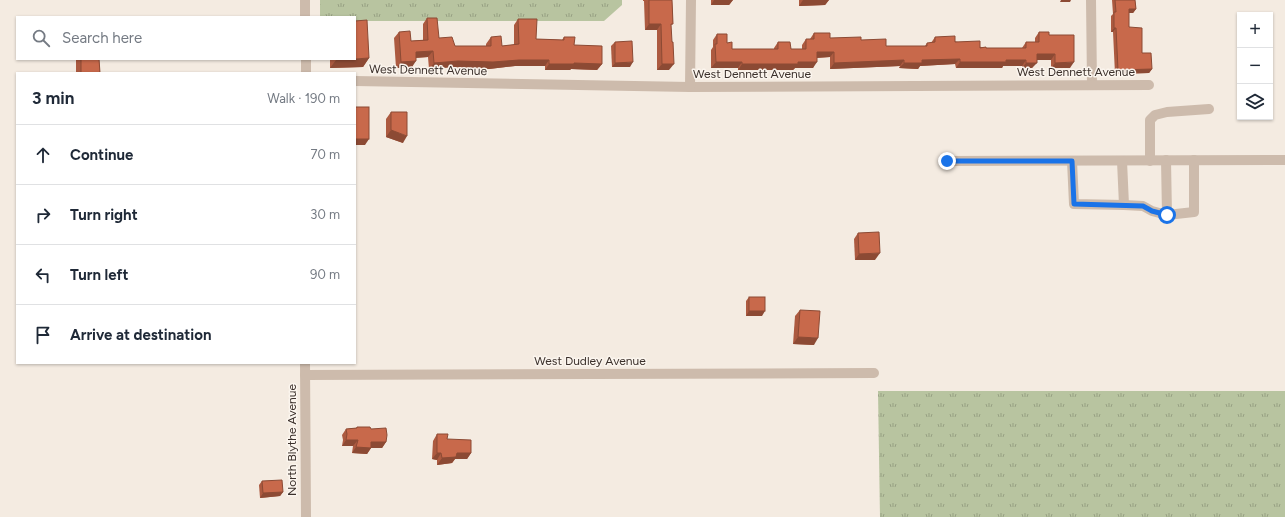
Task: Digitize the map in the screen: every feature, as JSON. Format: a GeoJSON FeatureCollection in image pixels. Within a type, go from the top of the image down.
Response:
{"type":"FeatureCollection","features":[{"type":"Feature","properties":{"kind":"street"},"geometry":{"type":"LineString","coordinates":[[305,0],[305,16]]}},
{"type":"Feature","properties":{"kind":"street"},"geometry":{"type":"LineString","coordinates":[[690,87],[691,0]]}},
{"type":"Feature","properties":{"kind":"street"},"geometry":{"type":"LineString","coordinates":[[1091,0],[1092,84]]}},
{"type":"Feature","properties":{"kind":"street"},"geometry":{"type":"LineString","coordinates":[[306,60],[306,72]]}},
{"type":"Feature","properties":{"kind":"street","name":"West Dennett Avenue"},"geometry":{"type":"LineString","coordinates":[[356,81],[690,87],[1092,84],[1149,85]]}},
{"type":"Feature","properties":{"kind":"street"},"geometry":{"type":"LineString","coordinates":[[1150,161],[1150,120],[1154,115],[1167,112],[1209,108]]}},
{"type":"Feature","properties":{"kind":"street"},"geometry":{"type":"LineString","coordinates":[[1166,160],[1167,215]]}},
{"type":"Feature","properties":{"kind":"street"},"geometry":{"type":"LineString","coordinates":[[1072,161],[1074,204],[1143,206],[1152,211],[1167,215],[1194,212],[1194,160]]}},
{"type":"Feature","properties":{"kind":"street"},"geometry":{"type":"LineString","coordinates":[[947,161],[1285,160]]}},
{"type":"Feature","properties":{"kind":"street"},"geometry":{"type":"LineString","coordinates":[[1122,161],[1124,205]]}},
{"type":"Feature","properties":{"kind":"street","name":"North Blythe Avenue"},"geometry":{"type":"LineString","coordinates":[[305,364],[306,517]]}},
{"type":"Feature","properties":{"kind":"street","name":"West Dudley Avenue"},"geometry":{"type":"LineString","coordinates":[[305,375],[874,373]]}},
{"type":"Feature","properties":{"kind":"green space"},"geometry":{"type":"Polygon","coordinates":[[[320,0],[622,0],[622,5],[604,21],[356,21],[356,16],[320,16],[320,0]]]}},
{"type":"Feature","properties":{"kind":"green space"},"geometry":{"type":"Polygon","coordinates":[[[878,391],[1285,391],[1285,517],[880,517],[878,391]]]}},
{"type":"Feature","properties":{"kind":"building"},"geometry":{"type":"Polygon","coordinates":[[[649,0],[672,0],[673,24],[671,24],[674,64],[662,64],[661,24],[649,24],[649,0]]]}},
{"type":"Feature","properties":{"kind":"building"},"geometry":{"type":"Polygon","coordinates":[[[1115,0],[1135,0],[1136,9],[1129,9],[1129,27],[1142,28],[1142,53],[1151,53],[1152,69],[1118,70],[1116,28],[1114,28],[1114,12],[1116,12],[1115,0]]]}},
{"type":"Feature","properties":{"kind":"building"},"geometry":{"type":"Polygon","coordinates":[[[427,18],[437,18],[439,38],[452,37],[455,46],[491,46],[491,37],[501,36],[502,46],[519,44],[518,19],[537,19],[536,39],[564,40],[564,37],[575,37],[574,45],[602,46],[602,64],[549,64],[549,60],[493,62],[458,61],[434,63],[433,51],[416,52],[416,61],[401,62],[399,32],[410,31],[411,41],[428,40],[427,18]]]}},
{"type":"Feature","properties":{"kind":"building"},"geometry":{"type":"Polygon","coordinates":[[[367,20],[369,58],[356,59],[356,21],[367,20]]]}},
{"type":"Feature","properties":{"kind":"building"},"geometry":{"type":"Polygon","coordinates":[[[1039,32],[1049,32],[1049,35],[1074,35],[1074,62],[1055,63],[1055,54],[1037,54],[1037,63],[1026,63],[1026,60],[1006,60],[1006,62],[960,62],[960,59],[922,60],[922,63],[904,63],[904,60],[834,63],[834,52],[817,52],[817,62],[798,62],[798,64],[742,64],[742,62],[716,62],[715,44],[717,44],[717,34],[727,34],[727,43],[732,42],[732,49],[778,49],[778,42],[790,42],[791,49],[806,49],[806,39],[814,39],[814,33],[830,33],[830,38],[861,37],[861,40],[886,39],[886,46],[927,46],[927,43],[935,42],[935,37],[955,36],[955,42],[980,41],[980,48],[1026,48],[1026,42],[1039,42],[1039,32]]]}},
{"type":"Feature","properties":{"kind":"building"},"geometry":{"type":"Polygon","coordinates":[[[632,41],[633,62],[615,63],[615,42],[632,41]]]}},
{"type":"Feature","properties":{"kind":"building"},"geometry":{"type":"Polygon","coordinates":[[[81,60],[99,60],[100,72],[81,72],[81,60]]]}},
{"type":"Feature","properties":{"kind":"building"},"geometry":{"type":"Polygon","coordinates":[[[356,107],[369,107],[369,139],[356,139],[356,107]]]}},
{"type":"Feature","properties":{"kind":"building"},"geometry":{"type":"Polygon","coordinates":[[[391,112],[407,112],[407,136],[391,130],[391,112]]]}},
{"type":"Feature","properties":{"kind":"building"},"geometry":{"type":"Polygon","coordinates":[[[879,232],[880,253],[859,254],[858,233],[879,232]]]}},
{"type":"Feature","properties":{"kind":"building"},"geometry":{"type":"Polygon","coordinates":[[[749,297],[765,297],[765,311],[749,311],[749,297]]]}},
{"type":"Feature","properties":{"kind":"building"},"geometry":{"type":"Polygon","coordinates":[[[800,310],[820,311],[818,338],[798,337],[800,310]]]}},
{"type":"Feature","properties":{"kind":"building"},"geometry":{"type":"Polygon","coordinates":[[[370,427],[371,429],[386,428],[386,442],[371,442],[371,448],[356,447],[358,440],[346,440],[346,429],[370,427]]]}},
{"type":"Feature","properties":{"kind":"building"},"geometry":{"type":"Polygon","coordinates":[[[437,434],[448,434],[447,439],[471,440],[471,453],[457,453],[456,457],[442,458],[441,453],[437,453],[437,434]]]}},
{"type":"Feature","properties":{"kind":"building"},"geometry":{"type":"Polygon","coordinates":[[[282,480],[283,492],[263,493],[262,481],[282,480]]]}},
{"type":"Feature","properties":{"kind":"route"},"geometry":{"type":"LineString","coordinates":[[947,161],[1072,161],[1074,204],[1143,206],[1152,211],[1167,215]]}}]}
